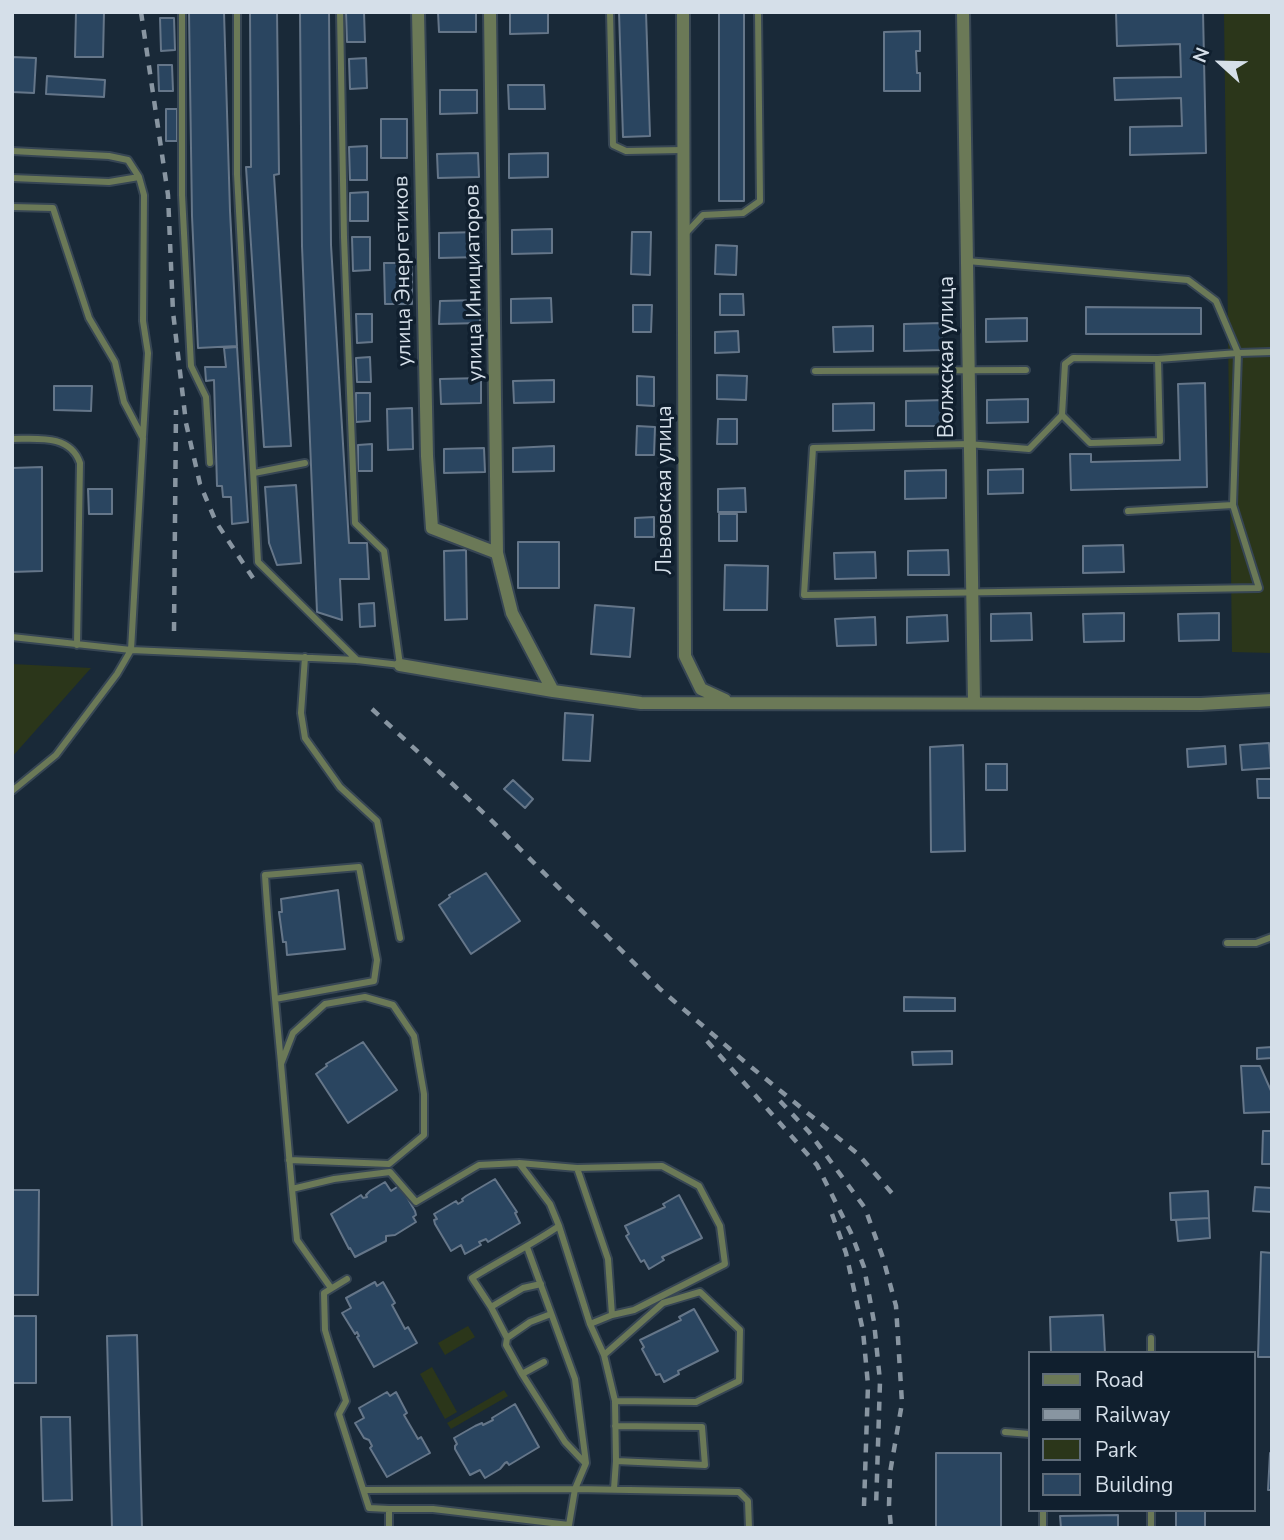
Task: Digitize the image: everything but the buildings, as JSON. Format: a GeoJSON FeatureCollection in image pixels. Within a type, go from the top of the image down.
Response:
{"type":"FeatureCollection","features":[{"type":"Feature","properties":{"kind":"street","name":"улица Энергетиков"},"geometry":{"type":"LineString","coordinates":[[418,12],[427,456],[432,528],[497,553]]}},
{"type":"Feature","properties":{"kind":"street","name":"улица Инициаторов"},"geometry":{"type":"LineString","coordinates":[[490,12],[497,553],[512,613],[553,691]]}},
{"type":"Feature","properties":{"kind":"street","name":"Львовская улица"},"geometry":{"type":"LineString","coordinates":[[683,12],[685,656],[701,689],[728,702]]}},
{"type":"Feature","properties":{"kind":"street","name":"Волжская улица"},"geometry":{"type":"LineString","coordinates":[[962,12],[974,702]]}},
{"type":"Feature","properties":{"kind":"street"},"geometry":{"type":"LineString","coordinates":[[400,665],[640,703],[1224,704],[1272,700]]}},
{"type":"Feature","properties":{"kind":"lane"},"geometry":{"type":"LineString","coordinates":[[181,12],[182,195],[191,366],[205,397],[210,463]]}},
{"type":"Feature","properties":{"kind":"lane"},"geometry":{"type":"LineString","coordinates":[[237,12],[237,174],[258,562],[357,660]]}},
{"type":"Feature","properties":{"kind":"lane"},"geometry":{"type":"LineString","coordinates":[[12,637],[131,650],[305,657],[400,665],[384,551],[355,523],[344,237],[340,12]]}},
{"type":"Feature","properties":{"kind":"lane"},"geometry":{"type":"LineString","coordinates":[[610,12],[613,145],[626,151],[684,150]]}},
{"type":"Feature","properties":{"kind":"lane"},"geometry":{"type":"LineString","coordinates":[[684,236],[703,215],[743,213],[760,201],[758,12]]}},
{"type":"Feature","properties":{"kind":"lane"},"geometry":{"type":"LineString","coordinates":[[12,150],[128,160],[139,177],[144,195],[143,321],[148,353],[131,650],[117,674],[56,755],[12,791]]}},
{"type":"Feature","properties":{"kind":"lane"},"geometry":{"type":"LineString","coordinates":[[12,178],[109,182],[139,177]]}},
{"type":"Feature","properties":{"kind":"lane"},"geometry":{"type":"LineString","coordinates":[[12,206],[53,208],[89,318],[115,362],[124,402],[143,438]]}},
{"type":"Feature","properties":{"kind":"lane"},"geometry":{"type":"LineString","coordinates":[[967,261],[1188,280],[1216,301],[1238,353],[1233,505],[1259,588],[804,594],[813,448],[968,444],[1029,449],[1062,415],[1065,364],[1073,358],[1158,359],[1238,353],[1272,352]]}},
{"type":"Feature","properties":{"kind":"lane"},"geometry":{"type":"LineString","coordinates":[[1062,415],[1090,443],[1160,441],[1158,359]]}},
{"type":"Feature","properties":{"kind":"lane"},"geometry":{"type":"LineString","coordinates":[[815,371],[1026,370]]}},
{"type":"Feature","properties":{"kind":"lane"},"geometry":{"type":"LineString","coordinates":[[12,439],[57,440],[66,444],[77,455],[80,463],[77,645]]}},
{"type":"Feature","properties":{"kind":"lane"},"geometry":{"type":"LineString","coordinates":[[254,473],[305,463]]}},
{"type":"Feature","properties":{"kind":"lane"},"geometry":{"type":"LineString","coordinates":[[1128,511],[1233,505]]}},
{"type":"Feature","properties":{"kind":"lane"},"geometry":{"type":"LineString","coordinates":[[305,657],[301,713],[305,738],[340,788],[377,821],[400,938]]}},
{"type":"Feature","properties":{"kind":"lane"},"geometry":{"type":"LineString","coordinates":[[275,999],[374,981],[377,960],[359,867],[265,874],[275,999],[289,1160],[297,1240],[331,1288]]}},
{"type":"Feature","properties":{"kind":"lane"},"geometry":{"type":"LineString","coordinates":[[1227,943],[1256,943],[1272,937]]}},
{"type":"Feature","properties":{"kind":"lane"},"geometry":{"type":"LineString","coordinates":[[281,1065],[293,1033],[325,1004],[365,997],[393,1005],[414,1036],[424,1094],[424,1135],[389,1164],[289,1160]]}},
{"type":"Feature","properties":{"kind":"lane"},"geometry":{"type":"LineString","coordinates":[[292,1189],[334,1179],[390,1172],[416,1202],[479,1165],[519,1163],[577,1168],[662,1166],[699,1186],[720,1226],[725,1264],[634,1310],[590,1324]]}},
{"type":"Feature","properties":{"kind":"lane"},"geometry":{"type":"LineString","coordinates":[[519,1163],[550,1203],[590,1324],[604,1355],[615,1401],[614,1489]]}},
{"type":"Feature","properties":{"kind":"lane"},"geometry":{"type":"LineString","coordinates":[[577,1168],[608,1259],[612,1315]]}},
{"type":"Feature","properties":{"kind":"lane"},"geometry":{"type":"LineString","coordinates":[[559,1226],[527,1248],[509,1255],[472,1278],[491,1307],[506,1338],[506,1345],[522,1374],[565,1442],[586,1463]]}},
{"type":"Feature","properties":{"kind":"lane"},"geometry":{"type":"LineString","coordinates":[[347,1279],[324,1293],[325,1330],[346,1401],[340,1413],[369,1508],[433,1509],[569,1525],[575,1489],[586,1463],[575,1379],[527,1248]]}},
{"type":"Feature","properties":{"kind":"lane"},"geometry":{"type":"LineString","coordinates":[[491,1307],[523,1288],[541,1284]]}},
{"type":"Feature","properties":{"kind":"lane"},"geometry":{"type":"LineString","coordinates":[[604,1355],[663,1303],[700,1292],[740,1330],[739,1381],[696,1402],[615,1401]]}},
{"type":"Feature","properties":{"kind":"lane"},"geometry":{"type":"LineString","coordinates":[[506,1338],[530,1322],[551,1314]]}},
{"type":"Feature","properties":{"kind":"lane"},"geometry":{"type":"LineString","coordinates":[[1151,1338],[1151,1351]]}},
{"type":"Feature","properties":{"kind":"lane"},"geometry":{"type":"LineString","coordinates":[[522,1374],[544,1362]]}},
{"type":"Feature","properties":{"kind":"lane"},"geometry":{"type":"LineString","coordinates":[[615,1426],[702,1427],[705,1465],[616,1461]]}},
{"type":"Feature","properties":{"kind":"lane"},"geometry":{"type":"LineString","coordinates":[[1005,1432],[1028,1434]]}},
{"type":"Feature","properties":{"kind":"lane"},"geometry":{"type":"LineString","coordinates":[[365,1490],[614,1489],[740,1492],[748,1500],[749,1528]]}},
{"type":"Feature","properties":{"kind":"lane"},"geometry":{"type":"LineString","coordinates":[[388,1528],[389,1509]]}},
{"type":"Feature","properties":{"kind":"green space"},"geometry":{"type":"Polygon","coordinates":[[[1224,12],[1272,12],[1272,653],[1232,652],[1224,12]]]}},
{"type":"Feature","properties":{"kind":"green space"},"geometry":{"type":"Polygon","coordinates":[[[12,664],[91,668],[12,757],[12,664]]]}},
{"type":"Feature","properties":{"kind":"green space"},"geometry":{"type":"Polygon","coordinates":[[[468,1326],[475,1337],[445,1355],[438,1343],[468,1326]]]}},
{"type":"Feature","properties":{"kind":"green space"},"geometry":{"type":"Polygon","coordinates":[[[432,1367],[457,1412],[445,1419],[420,1374],[432,1367]]]}},
{"type":"Feature","properties":{"kind":"green space"},"geometry":{"type":"Polygon","coordinates":[[[504,1390],[508,1396],[451,1429],[447,1423],[504,1390]]]}},
{"type":"Feature","properties":{"kind":"railway"},"geometry":{"type":"LineString","coordinates":[[141,12],[168,195],[173,312],[186,423],[200,484],[216,522],[253,578]]}},
{"type":"Feature","properties":{"kind":"railway"},"geometry":{"type":"LineString","coordinates":[[174,631],[176,410]]}},
{"type":"Feature","properties":{"kind":"railway"},"geometry":{"type":"LineString","coordinates":[[372,709],[490,819],[660,989],[858,1154],[897,1199]]}},
{"type":"Feature","properties":{"kind":"railway"},"geometry":{"type":"LineString","coordinates":[[707,1041],[817,1165],[851,1233],[864,1267],[874,1322],[880,1381],[876,1508]]}},
{"type":"Feature","properties":{"kind":"railway"},"geometry":{"type":"LineString","coordinates":[[780,1101],[809,1132],[865,1208],[896,1306],[902,1403],[890,1473],[891,1528]]}},
{"type":"Feature","properties":{"kind":"railway"},"geometry":{"type":"LineString","coordinates":[[832,1214],[846,1253],[863,1331],[868,1385],[864,1506]]}}]}
